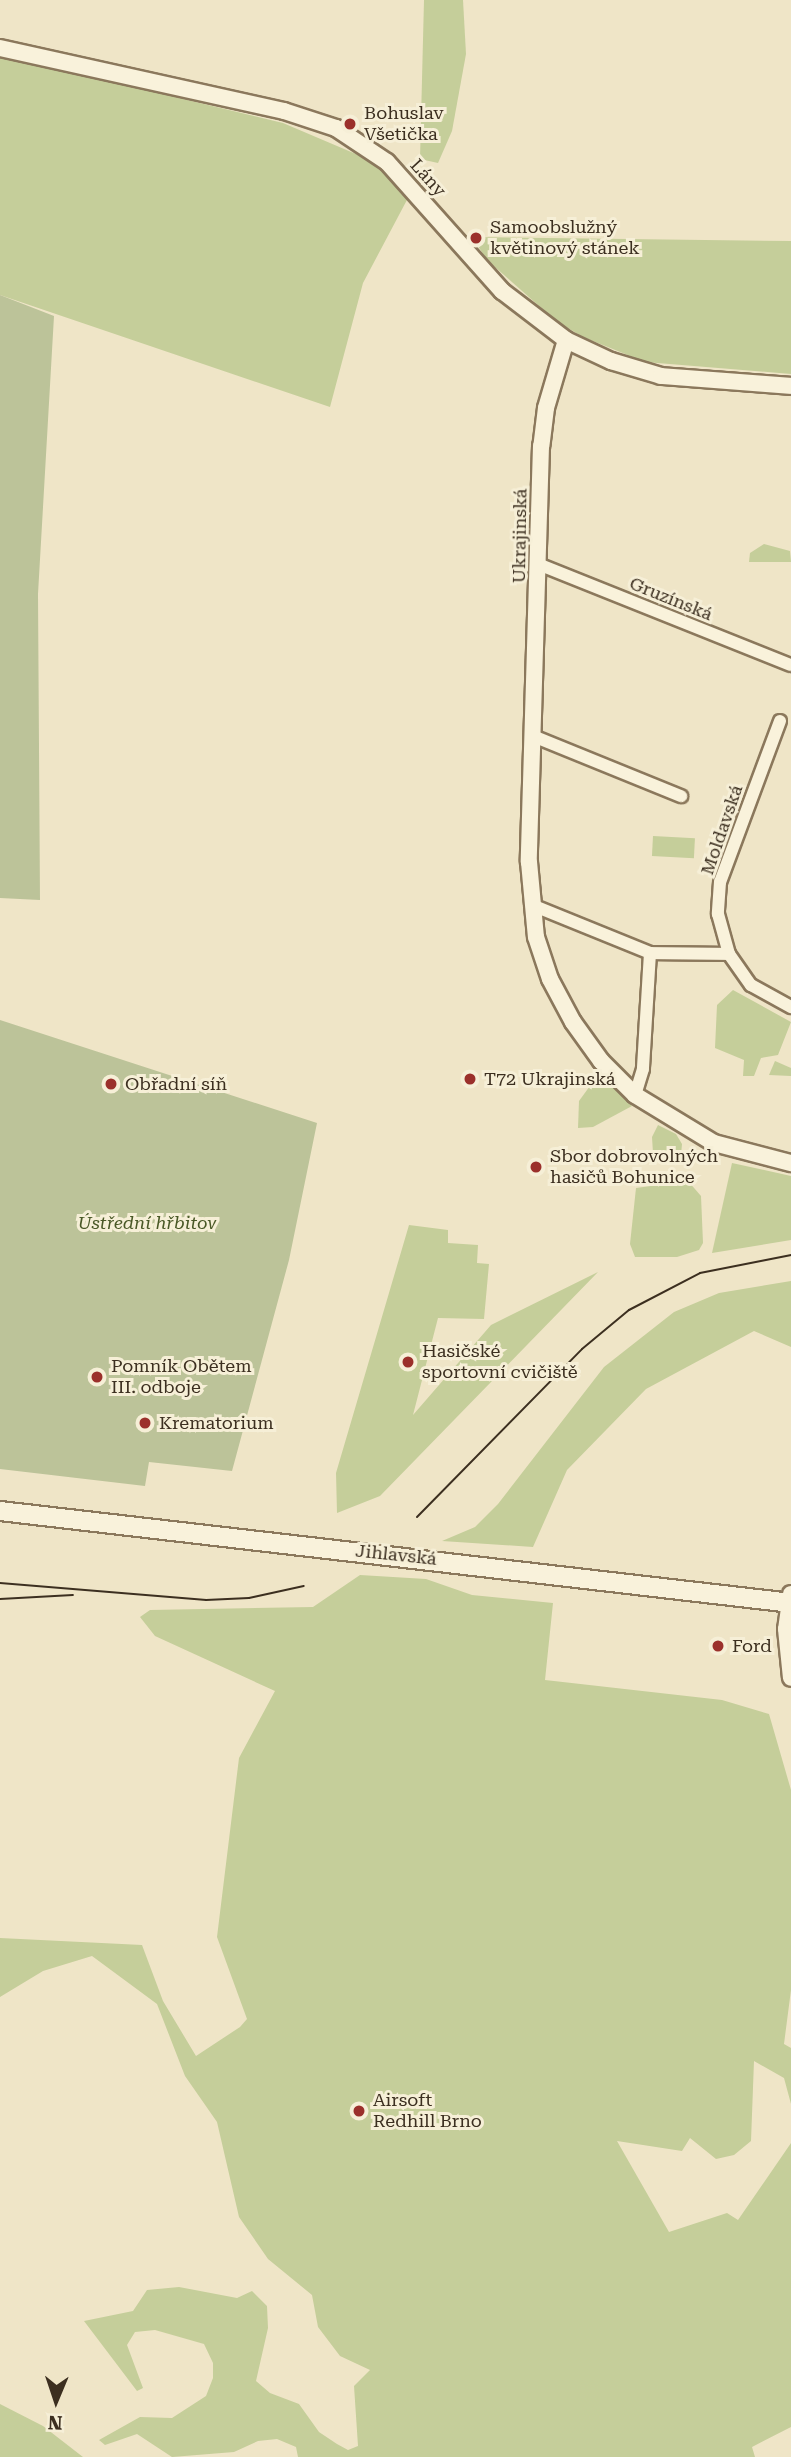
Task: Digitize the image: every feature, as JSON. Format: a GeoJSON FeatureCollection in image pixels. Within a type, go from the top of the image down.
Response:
{"type":"FeatureCollection","features":[{"type":"Feature","properties":{"kind":"main road","name":"Jihlavská"},"geometry":{"type":"LineString","coordinates":[[0,1511],[790,1600]]}},
{"type":"Feature","properties":{"kind":"street","name":"Lány"},"geometry":{"type":"LineString","coordinates":[[0,48],[284,111],[351,135],[405,181],[502,291],[566,340],[611,361],[661,376],[791,386]]}},
{"type":"Feature","properties":{"kind":"street","name":"Ukrajinská"},"geometry":{"type":"LineString","coordinates":[[566,340],[542,433],[533,736],[532,905],[550,979],[573,1022],[601,1061],[635,1096],[714,1143],[791,1163]]}},
{"type":"Feature","properties":{"kind":"street","name":"Gruzínská"},"geometry":{"type":"LineString","coordinates":[[538,564],[791,665]]}},
{"type":"Feature","properties":{"kind":"street","name":"Moldavská"},"geometry":{"type":"LineString","coordinates":[[780,721],[720,882],[718,914],[729,954],[751,985],[791,1007]]}},
{"type":"Feature","properties":{"kind":"street"},"geometry":{"type":"LineString","coordinates":[[533,736],[681,796]]}},
{"type":"Feature","properties":{"kind":"street"},"geometry":{"type":"LineString","coordinates":[[532,905],[650,953],[729,954]]}},
{"type":"Feature","properties":{"kind":"street"},"geometry":{"type":"LineString","coordinates":[[635,1096],[643,1069],[650,953]]}},
{"type":"Feature","properties":{"kind":"street"},"geometry":{"type":"LineString","coordinates":[[790,1600],[791,1678]]}},
{"type":"Feature","properties":{"kind":"green space"},"geometry":{"type":"Polygon","coordinates":[[[424,0],[463,0],[466,54],[452,131],[438,163],[420,159],[424,0]]]}},
{"type":"Feature","properties":{"kind":"green space"},"geometry":{"type":"Polygon","coordinates":[[[0,55],[283,123],[377,163],[408,198],[363,283],[330,407],[0,295],[0,55]]]}},
{"type":"Feature","properties":{"kind":"green space"},"geometry":{"type":"Polygon","coordinates":[[[472,237],[791,241],[791,374],[645,362],[583,337],[556,321],[487,260],[472,237]]]}},
{"type":"Feature","properties":{"kind":"green space"},"geometry":{"type":"Polygon","coordinates":[[[0,295],[54,316],[38,594],[40,900],[0,898],[0,295]]]}},
{"type":"Feature","properties":{"kind":"green space"},"geometry":{"type":"Polygon","coordinates":[[[764,544],[790,551],[791,562],[749,562],[750,553],[764,544]]]}},
{"type":"Feature","properties":{"kind":"green space"},"geometry":{"type":"Polygon","coordinates":[[[653,836],[695,838],[694,858],[652,856],[653,836]]]}},
{"type":"Feature","properties":{"kind":"green space"},"geometry":{"type":"Polygon","coordinates":[[[733,990],[791,1022],[778,1055],[761,1058],[754,1076],[743,1076],[744,1060],[715,1048],[717,1005],[733,990]]]}},
{"type":"Feature","properties":{"kind":"green space","name":"Ústřední hřbitov"},"geometry":{"type":"Polygon","coordinates":[[[0,1020],[317,1123],[289,1260],[232,1471],[149,1462],[145,1486],[0,1469],[0,1020]]]}},
{"type":"Feature","properties":{"kind":"green space"},"geometry":{"type":"Polygon","coordinates":[[[775,1061],[791,1068],[791,1076],[769,1075],[775,1061]]]}},
{"type":"Feature","properties":{"kind":"green space"},"geometry":{"type":"Polygon","coordinates":[[[595,1079],[604,1079],[632,1106],[593,1127],[578,1128],[579,1101],[595,1079]]]}},
{"type":"Feature","properties":{"kind":"green space"},"geometry":{"type":"Polygon","coordinates":[[[658,1125],[676,1134],[682,1144],[681,1155],[671,1162],[661,1163],[653,1153],[652,1137],[658,1125]]]}},
{"type":"Feature","properties":{"kind":"green space"},"geometry":{"type":"Polygon","coordinates":[[[732,1163],[791,1176],[791,1240],[712,1253],[732,1163]]]}},
{"type":"Feature","properties":{"kind":"green space"},"geometry":{"type":"Polygon","coordinates":[[[688,1181],[701,1196],[703,1243],[699,1250],[677,1257],[635,1257],[630,1244],[636,1188],[688,1181]]]}},
{"type":"Feature","properties":{"kind":"green space"},"geometry":{"type":"Polygon","coordinates":[[[409,1225],[448,1230],[448,1243],[478,1245],[477,1263],[489,1264],[484,1319],[438,1318],[413,1415],[491,1325],[598,1272],[380,1496],[337,1513],[336,1473],[409,1225]]]}},
{"type":"Feature","properties":{"kind":"green space"},"geometry":{"type":"Polygon","coordinates":[[[791,1281],[791,1347],[754,1331],[646,1389],[567,1470],[533,1547],[442,1541],[475,1527],[498,1504],[604,1367],[674,1312],[719,1293],[791,1281]]]}},
{"type":"Feature","properties":{"kind":"green space"},"geometry":{"type":"Polygon","coordinates":[[[360,1575],[426,1579],[472,1595],[553,1603],[545,1680],[722,1700],[769,1714],[791,1790],[791,1990],[784,2044],[791,2048],[791,2104],[784,2078],[754,2061],[751,2141],[734,2155],[716,2159],[690,2138],[682,2151],[617,2141],[669,2232],[727,2213],[738,2220],[791,2143],[791,2427],[752,2447],[755,2457],[298,2457],[296,2447],[277,2439],[258,2441],[234,2452],[172,2457],[137,2434],[105,2445],[99,2440],[140,2417],[172,2418],[206,2396],[213,2378],[213,2363],[204,2344],[155,2330],[135,2332],[127,2345],[143,2388],[137,2391],[84,2321],[133,2311],[147,2290],[179,2287],[237,2298],[252,2291],[267,2306],[268,2328],[256,2381],[270,2393],[299,2404],[319,2432],[337,2444],[348,2450],[358,2446],[354,2386],[370,2370],[340,2356],[318,2327],[312,2295],[268,2259],[239,2217],[217,2122],[185,2076],[157,2004],[92,1956],[43,1971],[0,1997],[0,1938],[142,1945],[163,2001],[196,2056],[240,2027],[247,2019],[217,1937],[239,1758],[275,1691],[155,1636],[140,1617],[150,1610],[313,1607],[360,1575]]]}},
{"type":"Feature","properties":{"kind":"green space"},"geometry":{"type":"Polygon","coordinates":[[[0,2404],[43,2426],[83,2457],[0,2457],[0,2404]]]}},
{"type":"Feature","properties":{"kind":"tram line"},"geometry":{"type":"LineString","coordinates":[[417,1517],[582,1349],[629,1310],[700,1273],[791,1255]]}},
{"type":"Feature","properties":{"kind":"tram line"},"geometry":{"type":"LineString","coordinates":[[0,1583],[206,1600],[249,1598],[304,1586]]}},
{"type":"Feature","properties":{"kind":"tram line"},"geometry":{"type":"LineString","coordinates":[[0,1599],[73,1595]]}},
{"type":"Feature","properties":{"kind":"place","name":"Bohuslav Všetička"},"geometry":{"type":"Point","coordinates":[350,124]}},
{"type":"Feature","properties":{"kind":"place","name":"Samoobslužný květinový stánek"},"geometry":{"type":"Point","coordinates":[476,238]}},
{"type":"Feature","properties":{"kind":"place","name":"T72 Ukrajinská"},"geometry":{"type":"Point","coordinates":[470,1079]}},
{"type":"Feature","properties":{"kind":"place","name":"Obřadní síň"},"geometry":{"type":"Point","coordinates":[111,1084]}},
{"type":"Feature","properties":{"kind":"place","name":"Sbor dobrovolných hasičů Bohunice"},"geometry":{"type":"Point","coordinates":[536,1167]}},
{"type":"Feature","properties":{"kind":"place","name":"Hasičské sportovní cvičiště"},"geometry":{"type":"Point","coordinates":[408,1362]}},
{"type":"Feature","properties":{"kind":"place","name":"Pomník Obětem III. odboje"},"geometry":{"type":"Point","coordinates":[97,1377]}},
{"type":"Feature","properties":{"kind":"place","name":"Krematorium"},"geometry":{"type":"Point","coordinates":[145,1423]}},
{"type":"Feature","properties":{"kind":"place","name":"Ford"},"geometry":{"type":"Point","coordinates":[718,1646]}},
{"type":"Feature","properties":{"kind":"place","name":"Airsoft Redhill Brno"},"geometry":{"type":"Point","coordinates":[359,2111]}}]}
